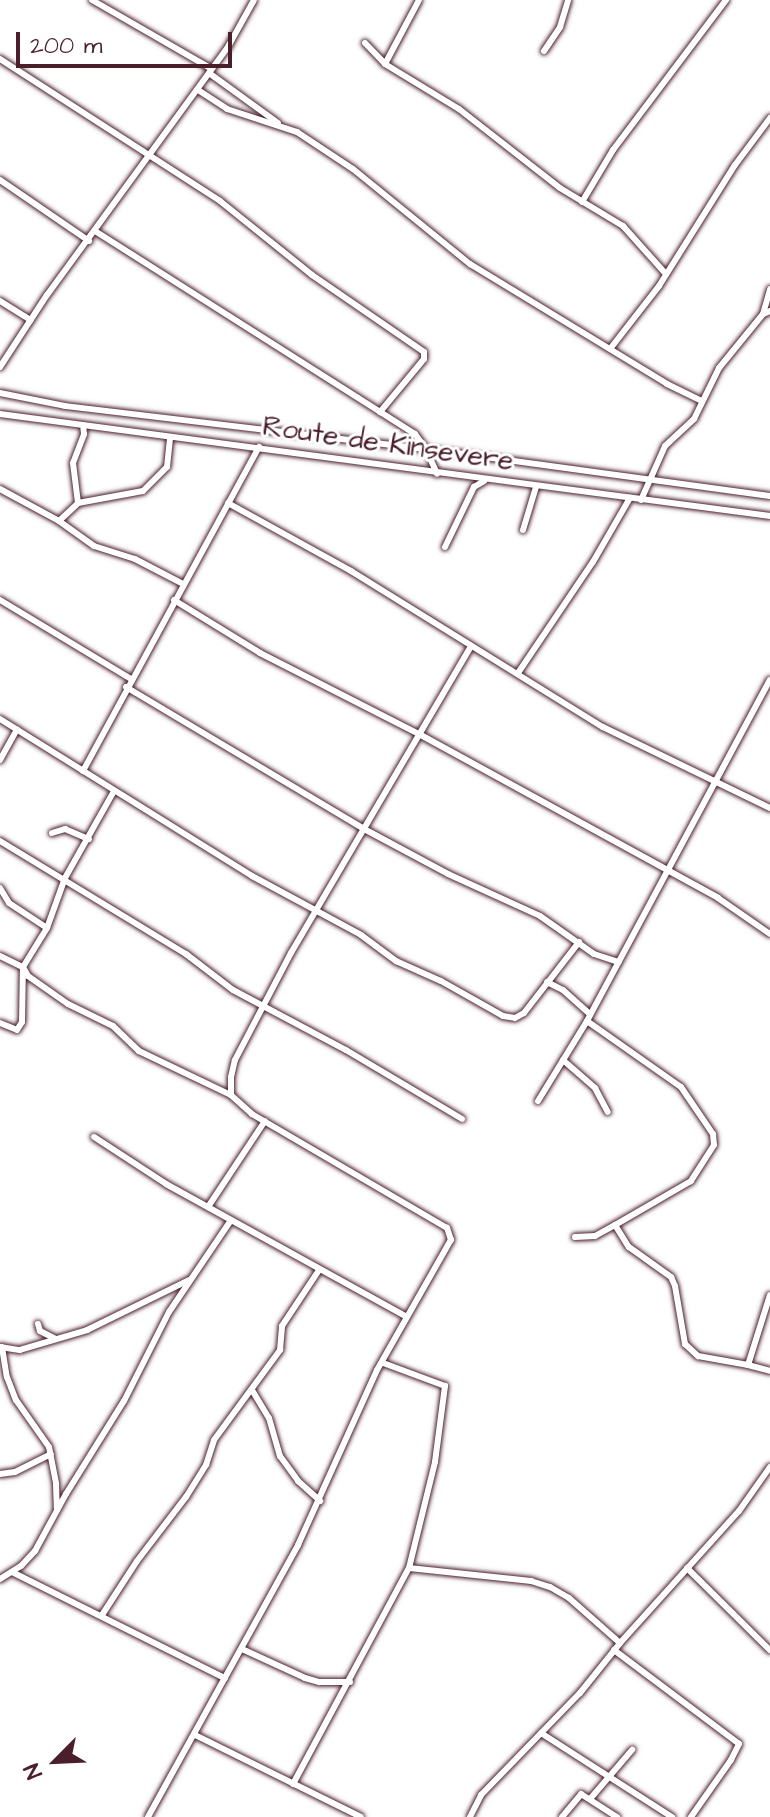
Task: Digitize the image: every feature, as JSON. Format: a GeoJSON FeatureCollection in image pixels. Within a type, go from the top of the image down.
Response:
{"type":"FeatureCollection","features":[{"type":"Feature","properties":{"kind":"street"},"geometry":{"type":"LineString","coordinates":[[92,0],[210,71],[278,123],[353,169],[470,264],[702,401]]}},
{"type":"Feature","properties":{"kind":"street"},"geometry":{"type":"LineString","coordinates":[[0,367],[30,320],[198,90],[254,0]]}},
{"type":"Feature","properties":{"kind":"street"},"geometry":{"type":"LineString","coordinates":[[385,64],[419,0]]}},
{"type":"Feature","properties":{"kind":"street"},"geometry":{"type":"LineString","coordinates":[[544,51],[560,27],[568,0]]}},
{"type":"Feature","properties":{"kind":"street"},"geometry":{"type":"LineString","coordinates":[[582,202],[613,150],[726,0]]}},
{"type":"Feature","properties":{"kind":"street"},"geometry":{"type":"LineString","coordinates":[[365,43],[385,64],[459,109],[582,202],[623,226],[666,274]]}},
{"type":"Feature","properties":{"kind":"street"},"geometry":{"type":"LineString","coordinates":[[0,59],[220,201],[312,275],[424,352],[424,359],[380,412]]}},
{"type":"Feature","properties":{"kind":"street"},"geometry":{"type":"LineString","coordinates":[[198,90],[227,109],[278,123]]}},
{"type":"Feature","properties":{"kind":"street"},"geometry":{"type":"LineString","coordinates":[[610,349],[666,274],[735,165],[770,118]]}},
{"type":"Feature","properties":{"kind":"street"},"geometry":{"type":"LineString","coordinates":[[0,180],[89,241]]}},
{"type":"Feature","properties":{"kind":"street"},"geometry":{"type":"LineString","coordinates":[[95,231],[415,434],[426,449],[437,474]]}},
{"type":"Feature","properties":{"kind":"street"},"geometry":{"type":"LineString","coordinates":[[641,500],[665,446],[694,419],[719,368],[766,312],[770,289]]}},
{"type":"Feature","properties":{"kind":"street"},"geometry":{"type":"LineString","coordinates":[[0,301],[30,320]]}},
{"type":"Feature","properties":{"kind":"street"},"geometry":{"type":"LineString","coordinates":[[0,393],[96,410],[426,449],[770,496]]}},
{"type":"Feature","properties":{"kind":"street","name":"Route de Kinsevere"},"geometry":{"type":"LineString","coordinates":[[0,414],[259,447],[484,481],[770,516]]}},
{"type":"Feature","properties":{"kind":"street"},"geometry":{"type":"LineString","coordinates":[[78,503],[73,463],[84,434],[82,425]]}},
{"type":"Feature","properties":{"kind":"street"},"geometry":{"type":"LineString","coordinates":[[59,521],[78,503],[143,491],[167,467],[170,438]]}},
{"type":"Feature","properties":{"kind":"street"},"geometry":{"type":"LineString","coordinates":[[83,771],[259,447]]}},
{"type":"Feature","properties":{"kind":"street"},"geometry":{"type":"LineString","coordinates":[[445,547],[474,487],[484,481]]}},
{"type":"Feature","properties":{"kind":"street"},"geometry":{"type":"LineString","coordinates":[[523,530],[536,487]]}},
{"type":"Feature","properties":{"kind":"street"},"geometry":{"type":"LineString","coordinates":[[0,489],[59,521],[94,546],[146,563],[183,584]]}},
{"type":"Feature","properties":{"kind":"street"},"geometry":{"type":"LineString","coordinates":[[518,673],[593,562],[630,498]]}},
{"type":"Feature","properties":{"kind":"street"},"geometry":{"type":"LineString","coordinates":[[228,503],[351,571],[603,727],[770,808]]}},
{"type":"Feature","properties":{"kind":"street"},"geometry":{"type":"LineString","coordinates":[[0,600],[131,679]]}},
{"type":"Feature","properties":{"kind":"street"},"geometry":{"type":"LineString","coordinates":[[174,600],[260,653],[419,734],[718,898],[770,934]]}},
{"type":"Feature","properties":{"kind":"street"},"geometry":{"type":"LineString","coordinates":[[231,1095],[235,1060],[291,953],[317,914],[471,646]]}},
{"type":"Feature","properties":{"kind":"street"},"geometry":{"type":"LineString","coordinates":[[538,1101],[619,962],[770,680]]}},
{"type":"Feature","properties":{"kind":"street"},"geometry":{"type":"LineString","coordinates":[[126,687],[366,830],[448,874],[540,916],[600,958],[619,962]]}},
{"type":"Feature","properties":{"kind":"street"},"geometry":{"type":"LineString","coordinates":[[0,719],[317,914],[361,935],[396,961],[503,1016],[515,1018],[524,1013],[579,942]]}},
{"type":"Feature","properties":{"kind":"street"},"geometry":{"type":"LineString","coordinates":[[0,760],[17,729]]}},
{"type":"Feature","properties":{"kind":"street"},"geometry":{"type":"LineString","coordinates":[[0,1023],[17,1030],[22,1022],[23,967],[47,928],[65,878],[114,791]]}},
{"type":"Feature","properties":{"kind":"street"},"geometry":{"type":"LineString","coordinates":[[52,833],[65,829],[89,839]]}},
{"type":"Feature","properties":{"kind":"street"},"geometry":{"type":"LineString","coordinates":[[0,841],[186,954],[213,978],[462,1119]]}},
{"type":"Feature","properties":{"kind":"street"},"geometry":{"type":"LineString","coordinates":[[0,888],[9,903],[47,928]]}},
{"type":"Feature","properties":{"kind":"street"},"geometry":{"type":"LineString","coordinates":[[0,956],[23,967],[28,976],[68,1004],[113,1026],[139,1051],[231,1095],[265,1121],[450,1230],[451,1240],[405,1316],[320,1501],[148,1817]]}},
{"type":"Feature","properties":{"kind":"street"},"geometry":{"type":"LineString","coordinates":[[547,982],[563,990],[588,1018],[681,1087],[713,1134],[714,1145],[691,1181],[595,1236],[575,1237]]}},
{"type":"Feature","properties":{"kind":"street"},"geometry":{"type":"LineString","coordinates":[[563,1060],[595,1088],[608,1112]]}},
{"type":"Feature","properties":{"kind":"street"},"geometry":{"type":"LineString","coordinates":[[208,1207],[265,1121]]}},
{"type":"Feature","properties":{"kind":"street"},"geometry":{"type":"LineString","coordinates":[[94,1137],[208,1207],[405,1316]]}},
{"type":"Feature","properties":{"kind":"street"},"geometry":{"type":"LineString","coordinates":[[0,1579],[35,1551],[124,1401],[169,1312],[231,1220]]}},
{"type":"Feature","properties":{"kind":"street"},"geometry":{"type":"LineString","coordinates":[[615,1225],[629,1247],[671,1277],[681,1333],[690,1352],[770,1371]]}},
{"type":"Feature","properties":{"kind":"street"},"geometry":{"type":"LineString","coordinates":[[102,1615],[137,1561],[186,1497],[206,1465],[214,1440],[252,1390],[260,1372],[280,1350],[282,1326],[319,1270]]}},
{"type":"Feature","properties":{"kind":"street"},"geometry":{"type":"LineString","coordinates":[[57,1511],[51,1454],[40,1432],[16,1400],[1,1347],[20,1350],[120,1317],[190,1279]]}},
{"type":"Feature","properties":{"kind":"street"},"geometry":{"type":"LineString","coordinates":[[748,1365],[770,1295]]}},
{"type":"Feature","properties":{"kind":"street"},"geometry":{"type":"LineString","coordinates":[[38,1324],[40,1331],[54,1338]]}},
{"type":"Feature","properties":{"kind":"street"},"geometry":{"type":"LineString","coordinates":[[293,1784],[409,1568],[435,1462],[446,1388],[383,1363]]}},
{"type":"Feature","properties":{"kind":"street"},"geometry":{"type":"LineString","coordinates":[[252,1390],[269,1418],[280,1456],[298,1481],[320,1501]]}},
{"type":"Feature","properties":{"kind":"street"},"geometry":{"type":"LineString","coordinates":[[0,1474],[15,1472],[51,1454]]}},
{"type":"Feature","properties":{"kind":"street"},"geometry":{"type":"LineString","coordinates":[[470,1817],[481,1795],[541,1733],[739,1511],[770,1467]]}},
{"type":"Feature","properties":{"kind":"street"},"geometry":{"type":"LineString","coordinates":[[409,1568],[550,1587],[569,1598],[620,1643]]}},
{"type":"Feature","properties":{"kind":"street"},"geometry":{"type":"LineString","coordinates":[[687,1568],[770,1650]]}},
{"type":"Feature","properties":{"kind":"street"},"geometry":{"type":"LineString","coordinates":[[12,1572],[225,1678]]}},
{"type":"Feature","properties":{"kind":"street"},"geometry":{"type":"LineString","coordinates":[[242,1649],[305,1678],[319,1682],[350,1682]]}},
{"type":"Feature","properties":{"kind":"street"},"geometry":{"type":"LineString","coordinates":[[614,1650],[739,1744],[691,1817]]}},
{"type":"Feature","properties":{"kind":"street"},"geometry":{"type":"LineString","coordinates":[[541,1733],[611,1775],[672,1817]]}},
{"type":"Feature","properties":{"kind":"street"},"geometry":{"type":"LineString","coordinates":[[195,1735],[361,1817]]}},
{"type":"Feature","properties":{"kind":"street"},"geometry":{"type":"LineString","coordinates":[[590,1799],[632,1750]]}},
{"type":"Feature","properties":{"kind":"street"},"geometry":{"type":"LineString","coordinates":[[562,1817],[578,1795],[590,1799],[617,1817]]}}]}
